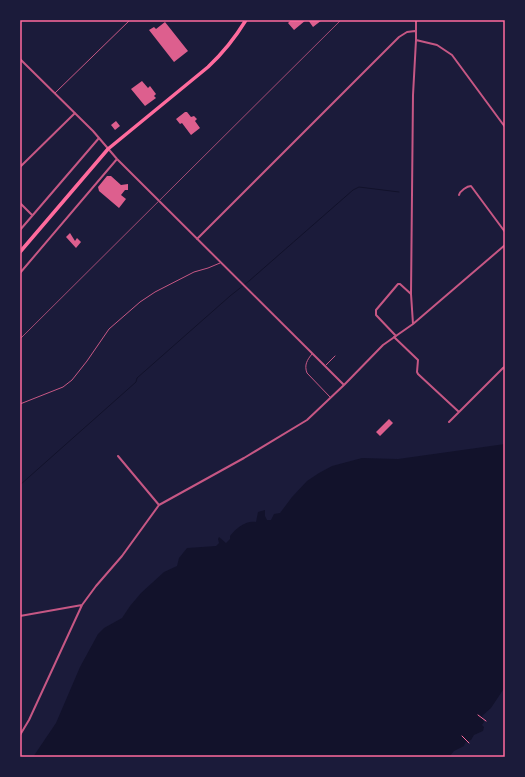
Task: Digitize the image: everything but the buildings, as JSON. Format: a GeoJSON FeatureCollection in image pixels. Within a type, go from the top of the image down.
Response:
{"type":"FeatureCollection","features":[{"type":"Feature","properties":{"kind":"main road"},"geometry":{"type":"LineString","coordinates":[[20,252],[108,149],[208,68],[223,53],[246,20]]}},
{"type":"Feature","properties":{"kind":"street"},"geometry":{"type":"LineString","coordinates":[[413,324],[411,294],[413,95],[416,20]]}},
{"type":"Feature","properties":{"kind":"street"},"geometry":{"type":"LineString","coordinates":[[197,239],[399,37],[407,32],[415,31]]}},
{"type":"Feature","properties":{"kind":"street"},"geometry":{"type":"LineString","coordinates":[[416,40],[437,45],[452,55],[505,127]]}},
{"type":"Feature","properties":{"kind":"street"},"geometry":{"type":"LineString","coordinates":[[20,59],[100,138],[117,159],[220,263],[344,385]]}},
{"type":"Feature","properties":{"kind":"street"},"geometry":{"type":"LineString","coordinates":[[20,167],[75,113]]}},
{"type":"Feature","properties":{"kind":"street"},"geometry":{"type":"LineString","coordinates":[[20,230],[100,138]]}},
{"type":"Feature","properties":{"kind":"street"},"geometry":{"type":"LineString","coordinates":[[20,273],[117,159]]}},
{"type":"Feature","properties":{"kind":"street"},"geometry":{"type":"LineString","coordinates":[[459,195],[468,186],[471,186],[505,232]]}},
{"type":"Feature","properties":{"kind":"street"},"geometry":{"type":"LineString","coordinates":[[20,203],[32,215]]}},
{"type":"Feature","properties":{"kind":"street"},"geometry":{"type":"LineString","coordinates":[[20,734],[29,720],[82,605],[122,556],[160,505],[299,426],[331,398],[383,345],[413,324],[505,245]]}},
{"type":"Feature","properties":{"kind":"street"},"geometry":{"type":"LineString","coordinates":[[411,294],[400,284],[398,284],[376,310],[376,315],[418,360],[418,374],[459,412]]}},
{"type":"Feature","properties":{"kind":"street"},"geometry":{"type":"LineString","coordinates":[[449,422],[505,367]]}},
{"type":"Feature","properties":{"kind":"street"},"geometry":{"type":"LineString","coordinates":[[118,456],[160,505]]}},
{"type":"Feature","properties":{"kind":"street"},"geometry":{"type":"LineString","coordinates":[[20,616],[82,605]]}},
{"type":"Feature","properties":{"kind":"lane"},"geometry":{"type":"LineString","coordinates":[[55,93],[130,20]]}},
{"type":"Feature","properties":{"kind":"lane"},"geometry":{"type":"LineString","coordinates":[[20,404],[63,387],[72,380],[109,329],[140,302],[155,292],[194,272],[220,263]]}},
{"type":"Feature","properties":{"kind":"lane"},"geometry":{"type":"LineString","coordinates":[[312,353],[305,364],[307,373],[331,398]]}},
{"type":"Feature","properties":{"kind":"lane"},"geometry":{"type":"LineString","coordinates":[[325,366],[335,356]]}},
{"type":"Feature","properties":{"kind":"path"},"geometry":{"type":"LineString","coordinates":[[478,715],[486,722]]}},
{"type":"Feature","properties":{"kind":"path"},"geometry":{"type":"LineString","coordinates":[[462,736],[469,743]]}},
{"type":"Feature","properties":{"kind":"shaded area"},"geometry":{"type":"Polygon","coordinates":[[[505,444],[505,687],[491,708],[482,716],[484,722],[482,725],[484,727],[483,731],[474,735],[471,740],[466,742],[464,746],[454,751],[449,757],[33,757],[56,723],[80,667],[98,634],[104,628],[122,618],[141,593],[164,572],[177,566],[179,558],[187,548],[216,546],[219,543],[219,537],[226,543],[235,530],[245,523],[256,522],[258,512],[265,510],[267,520],[271,520],[274,514],[280,513],[307,481],[332,466],[362,458],[398,459],[505,444]]]}},
{"type":"Feature","properties":{"kind":"waterway"},"geometry":{"type":"LineString","coordinates":[[20,485],[136,382],[137,378],[353,190],[359,187],[399,192]]}},
{"type":"Feature","properties":{"kind":"railway"},"geometry":{"type":"LineString","coordinates":[[20,339],[341,20]]}}]}
